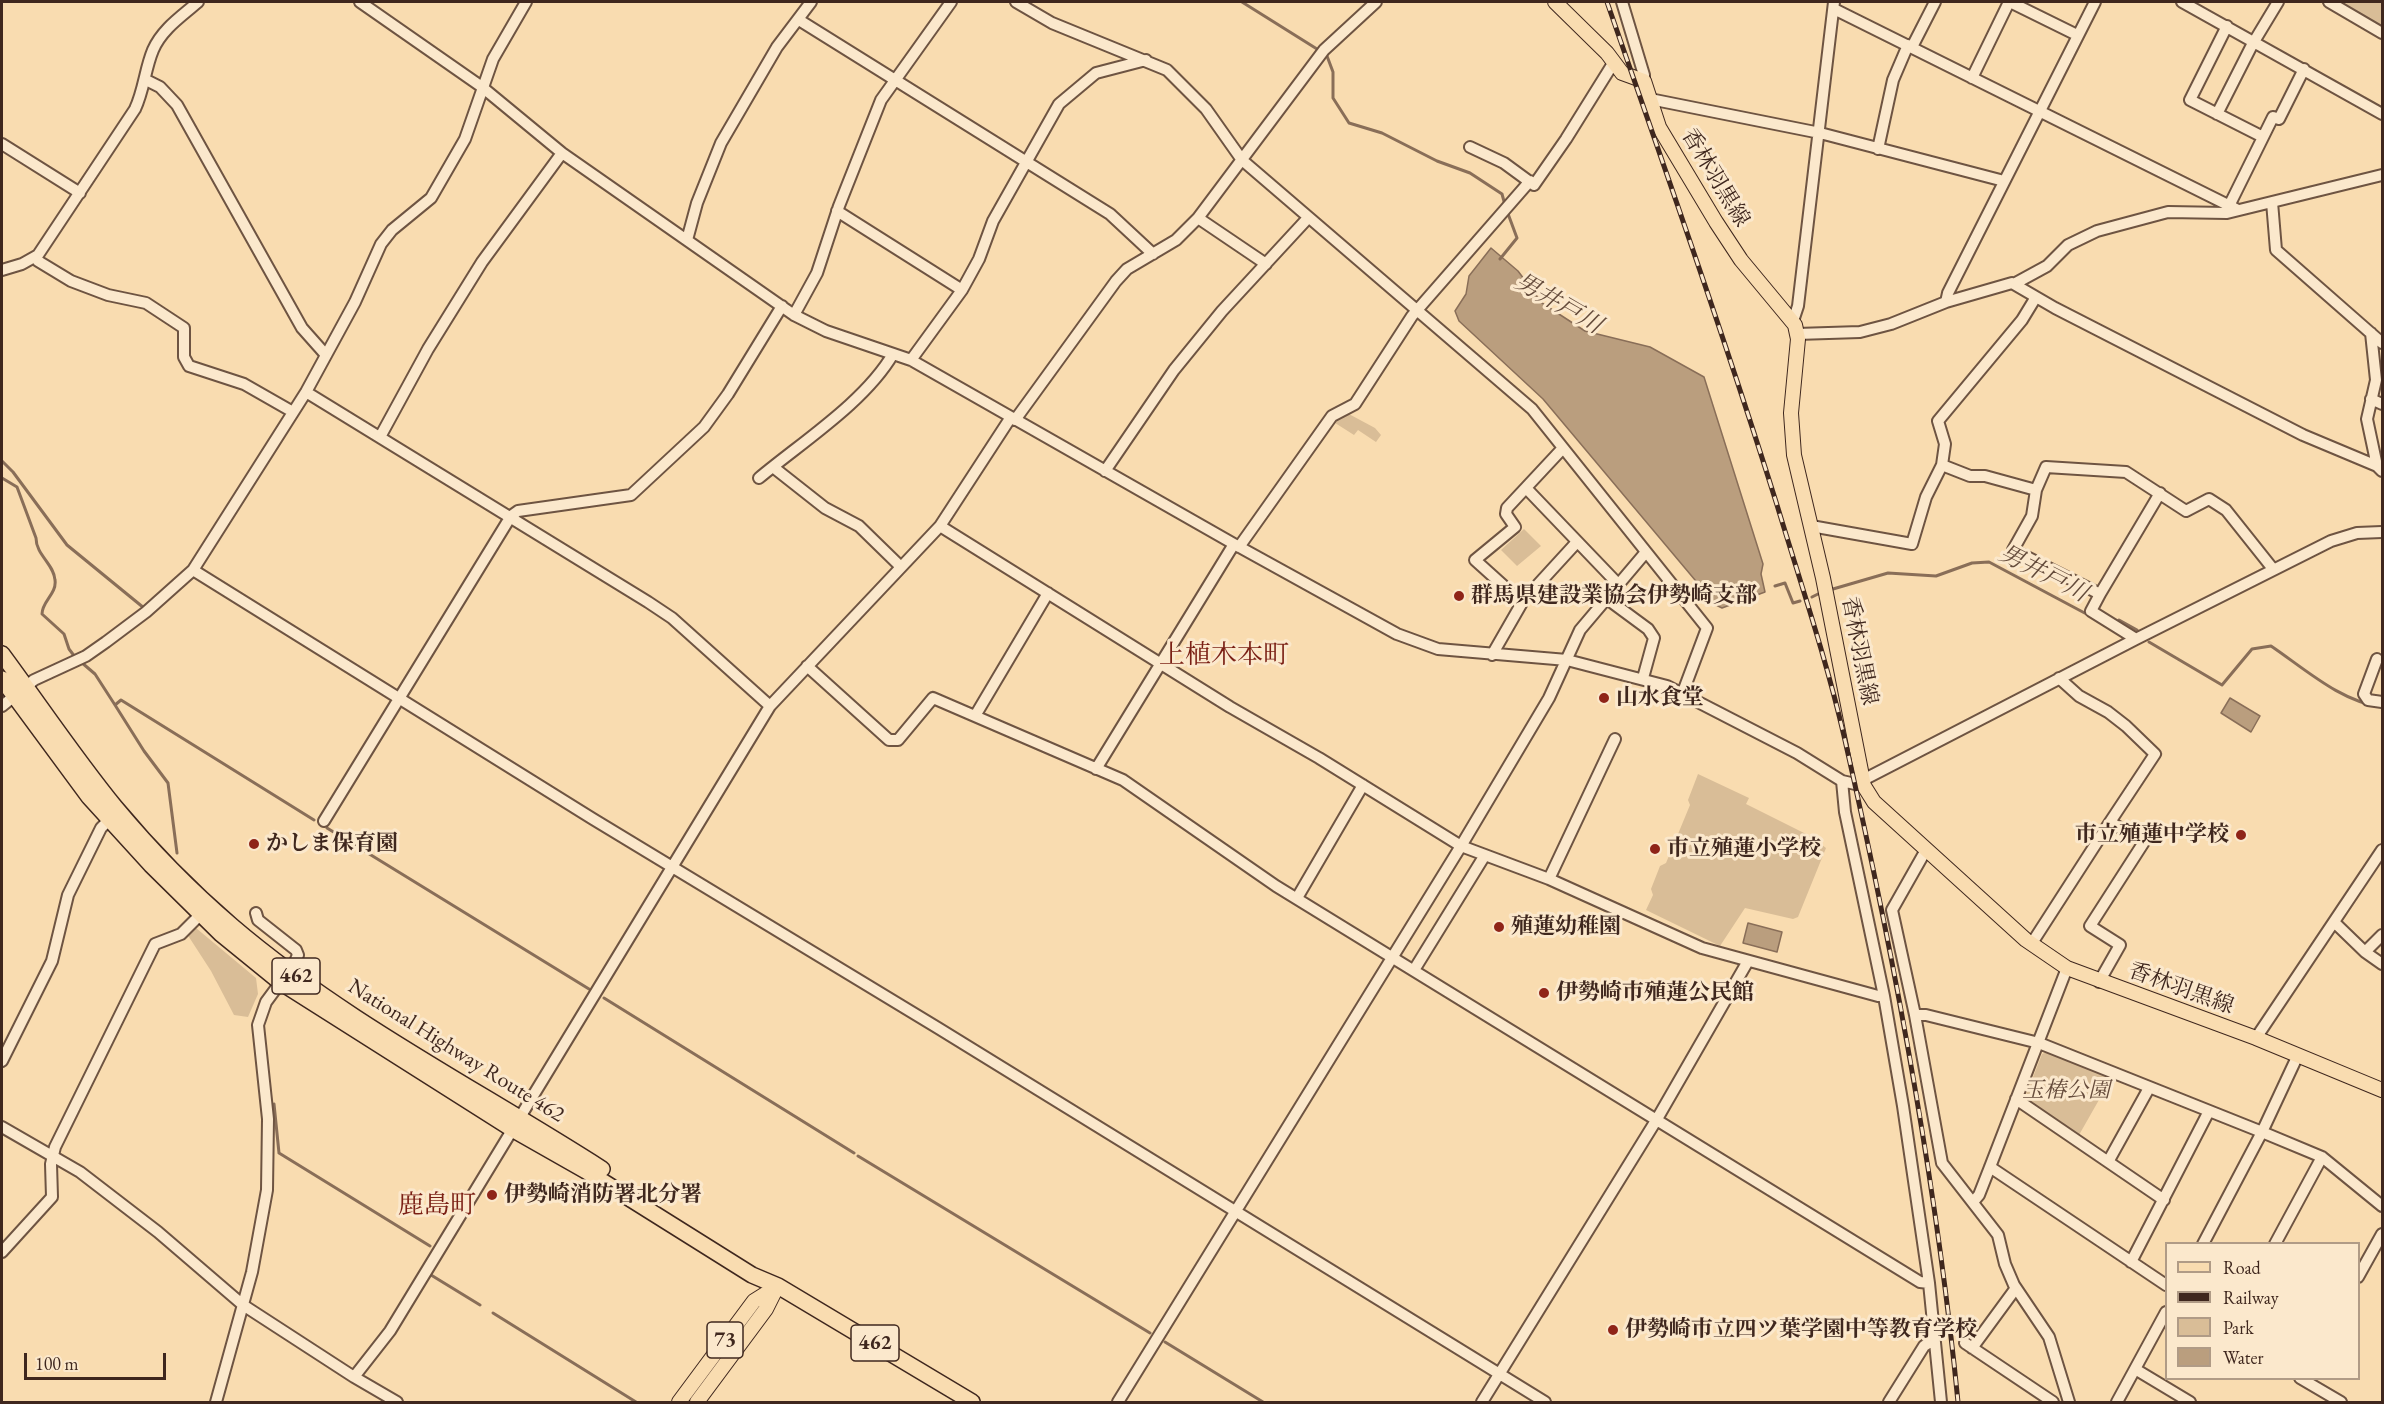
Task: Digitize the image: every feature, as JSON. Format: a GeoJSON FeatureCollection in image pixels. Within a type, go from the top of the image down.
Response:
{"type":"FeatureCollection","features":[{"type":"Feature","properties":{"kind":"highway","name":"National Highway Route 462"},"geometry":{"type":"LineString","coordinates":[[2,654],[115,806],[162,858],[285,977]]}},
{"type":"Feature","properties":{"kind":"highway","name":"National Highway Route 462"},"geometry":{"type":"LineString","coordinates":[[2,679],[7,700],[89,796],[200,915],[285,977],[516,1123],[586,1171],[752,1275],[778,1286],[972,1402]]}},
{"type":"Feature","properties":{"kind":"main road"},"geometry":{"type":"LineString","coordinates":[[1555,2],[1625,75],[1644,81]]}},
{"type":"Feature","properties":{"kind":"main road","name":"香林羽黒線"},"geometry":{"type":"LineString","coordinates":[[1644,81],[1659,127],[1727,239],[1795,328],[1791,393],[1794,455],[1811,526],[1864,783],[1878,807],[2032,943],[2067,968],[2099,982],[2256,1038],[2382,1090]]}},
{"type":"Feature","properties":{"kind":"main road","name":"73"},"geometry":{"type":"LineString","coordinates":[[680,1402],[754,1301],[778,1286]]}},
{"type":"Feature","properties":{"kind":"main road","name":"73"},"geometry":{"type":"LineString","coordinates":[[697,1402],[766,1309],[778,1286]]}},
{"type":"Feature","properties":{"kind":"street"},"geometry":{"type":"LineString","coordinates":[[2,270],[35,257],[135,110],[146,80],[152,52],[162,35],[198,2]]}},
{"type":"Feature","properties":{"kind":"street"},"geometry":{"type":"LineString","coordinates":[[360,2],[482,87],[562,153],[794,315],[826,331],[911,360],[1237,546],[1397,634],[1438,649],[1567,660],[1643,678],[1683,692],[1797,753],[1842,780],[1864,783],[2059,678],[2331,541],[2357,533],[2382,532]]}},
{"type":"Feature","properties":{"kind":"street"},"geometry":{"type":"LineString","coordinates":[[7,700],[26,686],[94,651],[146,612],[193,570],[306,392],[354,303],[381,244],[392,230],[431,198],[465,139],[493,59],[526,2]]}},
{"type":"Feature","properties":{"kind":"street"},"geometry":{"type":"LineString","coordinates":[[687,240],[697,203],[721,143],[777,48],[811,2]]}},
{"type":"Feature","properties":{"kind":"street"},"geometry":{"type":"LineString","coordinates":[[794,315],[816,273],[837,211],[881,100],[951,2]]}},
{"type":"Feature","properties":{"kind":"street"},"geometry":{"type":"LineString","coordinates":[[1016,2],[1052,23],[1167,70],[1206,109],[1242,160],[1532,409],[1707,628],[1683,692]]}},
{"type":"Feature","properties":{"kind":"street"},"geometry":{"type":"LineString","coordinates":[[354,1377],[390,1331],[770,706],[940,526],[1013,418],[1116,281],[1127,269],[1176,240],[1197,218],[1324,50],[1376,2]]}},
{"type":"Feature","properties":{"kind":"street"},"geometry":{"type":"LineString","coordinates":[[1622,2],[1644,81]]}},
{"type":"Feature","properties":{"kind":"street"},"geometry":{"type":"LineString","coordinates":[[1878,148],[1893,81],[1935,2]]}},
{"type":"Feature","properties":{"kind":"street"},"geometry":{"type":"LineString","coordinates":[[1972,78],[2009,2],[2077,35]]}},
{"type":"Feature","properties":{"kind":"street"},"geometry":{"type":"LineString","coordinates":[[1946,302],[1947,293],[2095,2]]}},
{"type":"Feature","properties":{"kind":"street"},"geometry":{"type":"LineString","coordinates":[[2182,2],[2256,41],[2382,114]]}},
{"type":"Feature","properties":{"kind":"street"},"geometry":{"type":"LineString","coordinates":[[2217,114],[2278,2]]}},
{"type":"Feature","properties":{"kind":"street"},"geometry":{"type":"LineString","coordinates":[[2329,2],[2382,33]]}},
{"type":"Feature","properties":{"kind":"street"},"geometry":{"type":"LineString","coordinates":[[2304,69],[2279,119],[2273,117],[2233,208],[2227,213],[2168,212],[2097,231],[2068,245],[2047,266],[2014,284],[1946,302],[1891,324],[1860,332],[1795,328],[1834,5],[1972,78],[2233,208],[2271,202],[2382,175]]}},
{"type":"Feature","properties":{"kind":"street"},"geometry":{"type":"LineString","coordinates":[[799,20],[1110,214],[1153,254]]}},
{"type":"Feature","properties":{"kind":"street"},"geometry":{"type":"LineString","coordinates":[[2227,26],[2190,100],[2263,137]]}},
{"type":"Feature","properties":{"kind":"street"},"geometry":{"type":"LineString","coordinates":[[911,360],[963,290],[979,259],[993,221],[1059,104],[1096,73],[1146,60]]}},
{"type":"Feature","properties":{"kind":"street"},"geometry":{"type":"LineString","coordinates":[[1470,147],[1504,163],[1534,185],[1614,62]]}},
{"type":"Feature","properties":{"kind":"street"},"geometry":{"type":"LineString","coordinates":[[146,80],[160,87],[177,105],[302,328],[326,355]]}},
{"type":"Feature","properties":{"kind":"street"},"geometry":{"type":"LineString","coordinates":[[1650,99],[1820,133],[2004,181]]}},
{"type":"Feature","properties":{"kind":"street"},"geometry":{"type":"LineString","coordinates":[[2,144],[80,193]]}},
{"type":"Feature","properties":{"kind":"street"},"geometry":{"type":"LineString","coordinates":[[380,437],[482,262],[562,153]]}},
{"type":"Feature","properties":{"kind":"street"},"geometry":{"type":"LineString","coordinates":[[1096,768],[1237,546],[1332,416],[1355,404],[1417,310],[1530,181]]}},
{"type":"Feature","properties":{"kind":"street"},"geometry":{"type":"LineString","coordinates":[[2271,202],[2276,250],[2382,343]]}},
{"type":"Feature","properties":{"kind":"street"},"geometry":{"type":"LineString","coordinates":[[837,211],[963,290]]}},
{"type":"Feature","properties":{"kind":"street"},"geometry":{"type":"LineString","coordinates":[[1197,218],[1266,264]]}},
{"type":"Feature","properties":{"kind":"street"},"geometry":{"type":"LineString","coordinates":[[1105,471],[1174,370],[1222,311],[1308,218]]}},
{"type":"Feature","properties":{"kind":"street"},"geometry":{"type":"LineString","coordinates":[[35,257],[71,281],[108,296],[137,300],[151,305],[184,328],[184,357],[189,366],[244,384],[293,412]]}},
{"type":"Feature","properties":{"kind":"street"},"geometry":{"type":"LineString","coordinates":[[2014,284],[2303,435],[2380,468]]}},
{"type":"Feature","properties":{"kind":"street"},"geometry":{"type":"LineString","coordinates":[[1811,526],[1911,544],[1926,497],[1941,465],[1945,444],[1938,421],[2022,320],[2036,297]]}},
{"type":"Feature","properties":{"kind":"street"},"geometry":{"type":"LineString","coordinates":[[324,821],[511,516],[518,511],[631,495],[704,427],[728,394],[782,306]]}},
{"type":"Feature","properties":{"kind":"street"},"geometry":{"type":"LineString","coordinates":[[2371,333],[2376,380],[2367,419],[2380,468]]}},
{"type":"Feature","properties":{"kind":"street"},"geometry":{"type":"LineString","coordinates":[[759,478],[858,397],[886,366],[893,354]]}},
{"type":"Feature","properties":{"kind":"street"},"geometry":{"type":"LineString","coordinates":[[306,392],[511,516],[672,618],[770,706]]}},
{"type":"Feature","properties":{"kind":"street"},"geometry":{"type":"LineString","coordinates":[[2371,399],[2382,404]]}},
{"type":"Feature","properties":{"kind":"street"},"geometry":{"type":"LineString","coordinates":[[1523,601],[1475,560],[1515,527],[1506,514],[1507,508],[1563,448]]}},
{"type":"Feature","properties":{"kind":"street"},"geometry":{"type":"LineString","coordinates":[[1941,465],[1970,476],[1985,476],[2036,490]]}},
{"type":"Feature","properties":{"kind":"street"},"geometry":{"type":"LineString","coordinates":[[772,467],[825,508],[860,526],[901,567]]}},
{"type":"Feature","properties":{"kind":"street"},"geometry":{"type":"LineString","coordinates":[[2100,594],[2013,550],[2032,516],[2036,490],[2046,467],[2126,472],[2186,511],[2209,499],[2226,510],[2273,569]]}},
{"type":"Feature","properties":{"kind":"street"},"geometry":{"type":"LineString","coordinates":[[1526,488],[1618,584]]}},
{"type":"Feature","properties":{"kind":"street"},"geometry":{"type":"LineString","coordinates":[[2136,639],[2091,611],[2160,493]]}},
{"type":"Feature","properties":{"kind":"street"},"geometry":{"type":"LineString","coordinates":[[940,526],[1230,707],[1319,758],[1461,846],[1549,879],[1702,948],[1748,962],[1884,996]]}},
{"type":"Feature","properties":{"kind":"street"},"geometry":{"type":"LineString","coordinates":[[1492,655],[1523,601],[1577,542]]}},
{"type":"Feature","properties":{"kind":"street"},"geometry":{"type":"LineString","coordinates":[[1118,1402],[1394,958],[1549,698],[1580,630],[1646,552]]}},
{"type":"Feature","properties":{"kind":"street"},"geometry":{"type":"LineString","coordinates":[[193,570],[593,819],[1545,1402]]}},
{"type":"Feature","properties":{"kind":"street"},"geometry":{"type":"LineString","coordinates":[[975,716],[1048,593]]}},
{"type":"Feature","properties":{"kind":"street"},"geometry":{"type":"LineString","coordinates":[[1606,598],[1648,629],[1654,638],[1643,678]]}},
{"type":"Feature","properties":{"kind":"street"},"geometry":{"type":"LineString","coordinates":[[2377,659],[2364,694],[2367,700],[2382,702]]}},
{"type":"Feature","properties":{"kind":"street"},"geometry":{"type":"LineString","coordinates":[[807,666],[889,740],[898,740],[933,698],[1123,780],[1297,898],[1920,1282],[1929,1283]]}},
{"type":"Feature","properties":{"kind":"street"},"geometry":{"type":"LineString","coordinates":[[2032,943],[2155,754],[2126,726],[2079,696],[2059,678]]}},
{"type":"Feature","properties":{"kind":"street"},"geometry":{"type":"LineString","coordinates":[[1549,879],[1615,739]]}},
{"type":"Feature","properties":{"kind":"street"},"geometry":{"type":"LineString","coordinates":[[1842,780],[1845,812],[1884,996],[1903,1106],[1929,1283],[1941,1402]]}},
{"type":"Feature","properties":{"kind":"street"},"geometry":{"type":"LineString","coordinates":[[1297,898],[1364,786]]}},
{"type":"Feature","properties":{"kind":"street"},"geometry":{"type":"LineString","coordinates":[[2,1060],[52,961],[68,895],[101,828],[110,819]]}},
{"type":"Feature","properties":{"kind":"street"},"geometry":{"type":"LineString","coordinates":[[2099,982],[2120,945],[2090,926],[2144,842],[2110,822]]}},
{"type":"Feature","properties":{"kind":"street"},"geometry":{"type":"LineString","coordinates":[[1926,850],[1892,910],[1916,1015],[1942,1164],[1998,1235],[2009,1276],[2049,1337],[2068,1402]]}},
{"type":"Feature","properties":{"kind":"street"},"geometry":{"type":"LineString","coordinates":[[2256,1038],[2382,850]]}},
{"type":"Feature","properties":{"kind":"street"},"geometry":{"type":"LineString","coordinates":[[1414,970],[1485,855]]}},
{"type":"Feature","properties":{"kind":"street"},"geometry":{"type":"LineString","coordinates":[[216,1402],[259,1241],[269,1170],[268,1119],[258,1025],[266,1002],[297,960],[296,950],[258,920],[256,914]]}},
{"type":"Feature","properties":{"kind":"street"},"geometry":{"type":"LineString","coordinates":[[2,1252],[52,1197],[52,1155],[55,1147],[155,944],[181,934],[200,915]]}},
{"type":"Feature","properties":{"kind":"street"},"geometry":{"type":"LineString","coordinates":[[2334,922],[2365,952],[2382,964]]}},
{"type":"Feature","properties":{"kind":"street"},"geometry":{"type":"LineString","coordinates":[[2365,952],[2382,935]]}},
{"type":"Feature","properties":{"kind":"street"},"geometry":{"type":"LineString","coordinates":[[1482,1402],[1657,1119],[1748,962]]}},
{"type":"Feature","properties":{"kind":"street"},"geometry":{"type":"LineString","coordinates":[[1973,1202],[1979,1194],[1990,1167],[2067,968]]}},
{"type":"Feature","properties":{"kind":"street"},"geometry":{"type":"LineString","coordinates":[[1916,1015],[1926,1014],[2039,1043],[2262,1132],[2322,1157],[2382,1206]]}},
{"type":"Feature","properties":{"kind":"street"},"geometry":{"type":"LineString","coordinates":[[2204,1242],[2262,1132],[2298,1055]]}},
{"type":"Feature","properties":{"kind":"street"},"geometry":{"type":"LineString","coordinates":[[2108,1162],[2149,1088]]}},
{"type":"Feature","properties":{"kind":"street"},"geometry":{"type":"LineString","coordinates":[[2016,1099],[2163,1200]]}},
{"type":"Feature","properties":{"kind":"street"},"geometry":{"type":"LineString","coordinates":[[2132,1262],[2209,1111]]}},
{"type":"Feature","properties":{"kind":"street"},"geometry":{"type":"LineString","coordinates":[[2,1127],[97,1183],[243,1305],[376,1391],[397,1402]]}},
{"type":"Feature","properties":{"kind":"street"},"geometry":{"type":"LineString","coordinates":[[2276,1242],[2322,1157]]}},
{"type":"Feature","properties":{"kind":"street"},"geometry":{"type":"LineString","coordinates":[[1990,1167],[2165,1285]]}},
{"type":"Feature","properties":{"kind":"street"},"geometry":{"type":"LineString","coordinates":[[2360,1273],[2382,1234]]}},
{"type":"Feature","properties":{"kind":"street"},"geometry":{"type":"LineString","coordinates":[[2016,1288],[1969,1346],[2053,1402]]}},
{"type":"Feature","properties":{"kind":"street"},"geometry":{"type":"LineString","coordinates":[[2117,1402],[2165,1314]]}},
{"type":"Feature","properties":{"kind":"street"},"geometry":{"type":"LineString","coordinates":[[1889,1402],[1924,1346],[1935,1339]]}},
{"type":"Feature","properties":{"kind":"street"},"geometry":{"type":"LineString","coordinates":[[2135,1369],[2190,1402]]}},
{"type":"Feature","properties":{"kind":"street"},"geometry":{"type":"LineString","coordinates":[[2303,1380],[2341,1402]]}},
{"type":"Feature","properties":{"kind":"street"},"geometry":{"type":"LineString","coordinates":[[370,1402],[376,1391]]}},
{"type":"Feature","properties":{"kind":"green space"},"geometry":{"type":"Polygon","coordinates":[[[2337,2],[2382,2],[2382,29],[2337,2]]]}},
{"type":"Feature","properties":{"kind":"green space"},"geometry":{"type":"Polygon","coordinates":[[[1347,413],[1375,428],[1381,435],[1376,442],[1358,430],[1354,435],[1332,421],[1347,413]]]}},
{"type":"Feature","properties":{"kind":"green space"},"geometry":{"type":"Polygon","coordinates":[[[1524,529],[1541,546],[1517,566],[1501,550],[1524,529]]]}},
{"type":"Feature","properties":{"kind":"green space"},"geometry":{"type":"Polygon","coordinates":[[[1698,774],[1749,798],[1746,804],[1810,836],[1826,848],[1798,917],[1793,919],[1745,908],[1720,946],[1646,910],[1653,895],[1651,889],[1660,866],[1666,863],[1690,805],[1688,800],[1698,774]]]}},
{"type":"Feature","properties":{"kind":"green space"},"geometry":{"type":"Polygon","coordinates":[[[196,928],[256,978],[258,994],[248,1017],[234,1015],[211,971],[187,934],[196,928]]]}},
{"type":"Feature","properties":{"kind":"green space","name":"玉椿公園"},"geometry":{"type":"Polygon","coordinates":[[[2047,1052],[2112,1077],[2079,1135],[2029,1101],[2026,1095],[2042,1054],[2047,1052]]]}},
{"type":"Feature","properties":{"kind":"water"},"geometry":{"type":"Polygon","coordinates":[[[1491,248],[1518,271],[1542,303],[1585,331],[1650,347],[1704,377],[1763,564],[1761,574],[1765,592],[1722,608],[1716,605],[1543,399],[1459,321],[1455,311],[1466,294],[1469,276],[1491,248]]]}},
{"type":"Feature","properties":{"kind":"water"},"geometry":{"type":"Polygon","coordinates":[[[2230,698],[2260,716],[2251,732],[2221,713],[2230,698]]]}},
{"type":"Feature","properties":{"kind":"water"},"geometry":{"type":"Polygon","coordinates":[[[1748,923],[1782,932],[1777,952],[1743,943],[1748,923]]]}},
{"type":"Feature","properties":{"kind":"waterway","name":"男井戸川"},"geometry":{"type":"LineString","coordinates":[[1242,2],[1317,49]]}},
{"type":"Feature","properties":{"kind":"waterway","name":"男井戸川"},"geometry":{"type":"LineString","coordinates":[[1327,56],[1333,72],[1333,98],[1349,123],[1382,133],[1437,161],[1470,173],[1502,194],[1505,205]]}},
{"type":"Feature","properties":{"kind":"waterway","name":"男井戸川"},"geometry":{"type":"LineString","coordinates":[[1500,259],[1517,238],[1507,211]]}},
{"type":"Feature","properties":{"kind":"waterway"},"geometry":{"type":"LineString","coordinates":[[2,461],[13,472],[67,545],[145,607]]}},
{"type":"Feature","properties":{"kind":"waterway"},"geometry":{"type":"LineString","coordinates":[[2,478],[17,487],[39,549],[54,574],[54,589],[44,605],[42,614],[64,634],[69,649],[75,657]]}},
{"type":"Feature","properties":{"kind":"waterway","name":"男井戸川"},"geometry":{"type":"LineString","coordinates":[[1833,589],[1888,573],[1936,576],[1972,563],[1989,562],[2094,618]]}},
{"type":"Feature","properties":{"kind":"waterway","name":"男井戸川"},"geometry":{"type":"LineString","coordinates":[[1775,586],[1785,583],[1793,603],[1800,601]]}},
{"type":"Feature","properties":{"kind":"waterway","name":"男井戸川"},"geometry":{"type":"LineString","coordinates":[[1812,597],[1820,593]]}},
{"type":"Feature","properties":{"kind":"waterway","name":"男井戸川"},"geometry":{"type":"LineString","coordinates":[[2119,620],[2137,630]]}},
{"type":"Feature","properties":{"kind":"waterway","name":"男井戸川"},"geometry":{"type":"LineString","coordinates":[[2149,642],[2222,685],[2252,649],[2271,646],[2338,692],[2352,699],[2382,707]]}},
{"type":"Feature","properties":{"kind":"waterway"},"geometry":{"type":"LineString","coordinates":[[81,662],[95,674],[115,705],[121,700],[314,820]]}},
{"type":"Feature","properties":{"kind":"waterway"},"geometry":{"type":"LineString","coordinates":[[115,705],[144,751],[168,783],[177,853]]}},
{"type":"Feature","properties":{"kind":"waterway"},"geometry":{"type":"LineString","coordinates":[[327,828],[589,989]]}},
{"type":"Feature","properties":{"kind":"waterway"},"geometry":{"type":"LineString","coordinates":[[604,998],[854,1153]]}},
{"type":"Feature","properties":{"kind":"waterway"},"geometry":{"type":"LineString","coordinates":[[274,1104],[279,1153],[430,1246]]}},
{"type":"Feature","properties":{"kind":"waterway"},"geometry":{"type":"LineString","coordinates":[[858,1156],[1150,1333]]}},
{"type":"Feature","properties":{"kind":"waterway"},"geometry":{"type":"LineString","coordinates":[[431,1275],[480,1305]]}},
{"type":"Feature","properties":{"kind":"waterway"},"geometry":{"type":"LineString","coordinates":[[493,1313],[636,1402]]}},
{"type":"Feature","properties":{"kind":"waterway"},"geometry":{"type":"LineString","coordinates":[[1165,1342],[1263,1402]]}},
{"type":"Feature","properties":{"kind":"railway"},"geometry":{"type":"LineString","coordinates":[[1607,2],[1757,442],[1837,707],[1880,901],[1912,1067],[1938,1234],[1958,1402]]}},
{"type":"Feature","properties":{"kind":"place","name":"群馬県建設業協会伊勢崎支部"},"geometry":{"type":"Point","coordinates":[1459,596]}},
{"type":"Feature","properties":{"kind":"place","name":"山水食堂"},"geometry":{"type":"Point","coordinates":[1604,698]}},
{"type":"Feature","properties":{"kind":"place","name":"市立殖蓮中学校"},"geometry":{"type":"Point","coordinates":[2241,835]}},
{"type":"Feature","properties":{"kind":"place","name":"かしま保育園"},"geometry":{"type":"Point","coordinates":[254,844]}},
{"type":"Feature","properties":{"kind":"place","name":"市立殖蓮小学校"},"geometry":{"type":"Point","coordinates":[1655,849]}},
{"type":"Feature","properties":{"kind":"place","name":"殖蓮幼稚園"},"geometry":{"type":"Point","coordinates":[1499,927]}},
{"type":"Feature","properties":{"kind":"place","name":"伊勢崎市殖蓮公民館"},"geometry":{"type":"Point","coordinates":[1544,993]}},
{"type":"Feature","properties":{"kind":"place","name":"伊勢崎消防署北分署"},"geometry":{"type":"Point","coordinates":[492,1195]}},
{"type":"Feature","properties":{"kind":"place","name":"伊勢崎市立四ツ葉学園中等教育学校"},"geometry":{"type":"Point","coordinates":[1613,1330]}},
{"type":"Feature","properties":{"kind":"district","name":"上植木本町"},"geometry":{"type":"Point","coordinates":[1224,656]}},
{"type":"Feature","properties":{"kind":"district","name":"鹿島町"},"geometry":{"type":"Point","coordinates":[437,1206]}}]}
